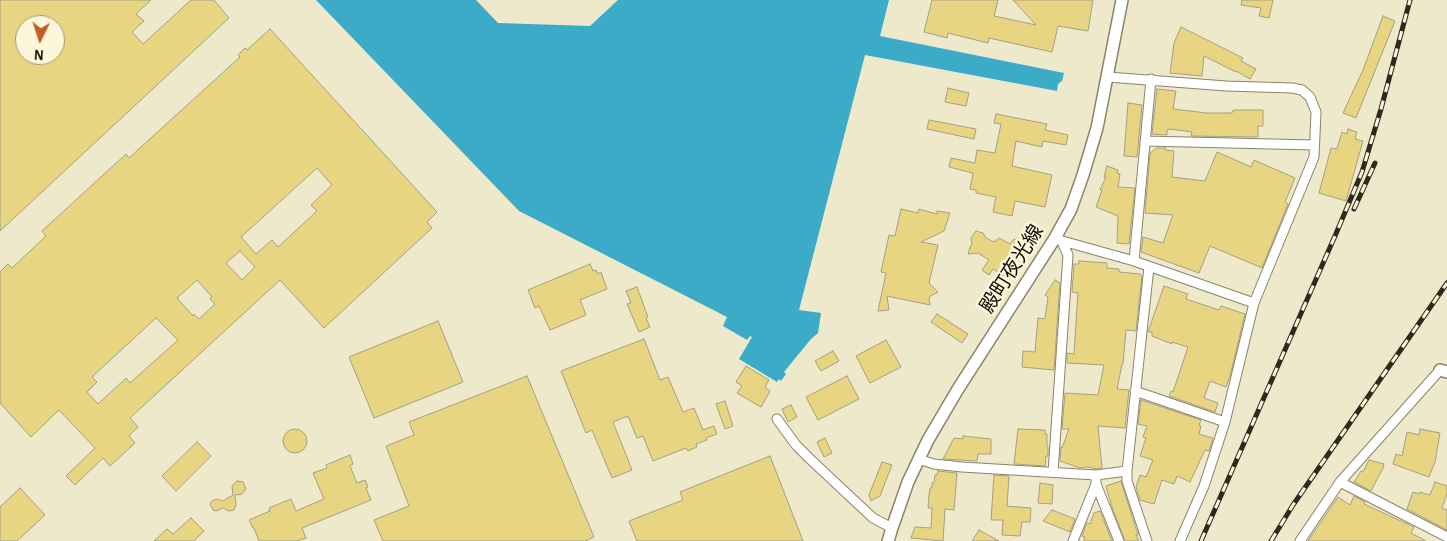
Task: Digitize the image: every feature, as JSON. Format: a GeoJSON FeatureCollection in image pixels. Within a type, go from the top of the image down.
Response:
{"type":"FeatureCollection","features":[{"type":"Feature","properties":{"kind":"street","name":"殿町夜光線"},"geometry":{"type":"LineString","coordinates":[[888,541],[908,482],[936,425],[1058,240],[1071,210],[1086,168],[1097,128],[1122,0]]}},
{"type":"Feature","properties":{"kind":"street"},"geometry":{"type":"LineString","coordinates":[[1108,77],[1226,86],[1292,88],[1302,90],[1310,97],[1316,112],[1314,157],[1254,303],[1225,422],[1204,486],[1180,541]]}},
{"type":"Feature","properties":{"kind":"street"},"geometry":{"type":"LineString","coordinates":[[1134,261],[1151,79]]}},
{"type":"Feature","properties":{"kind":"street"},"geometry":{"type":"LineString","coordinates":[[1145,141],[1314,145]]}},
{"type":"Feature","properties":{"kind":"street"},"geometry":{"type":"LineString","coordinates":[[1058,240],[1134,261],[1254,303]]}},
{"type":"Feature","properties":{"kind":"street"},"geometry":{"type":"LineString","coordinates":[[1053,472],[1068,255],[1058,240]]}},
{"type":"Feature","properties":{"kind":"street"},"geometry":{"type":"LineString","coordinates":[[1147,541],[1127,481],[1127,471],[1149,267]]}},
{"type":"Feature","properties":{"kind":"street"},"geometry":{"type":"LineString","coordinates":[[1300,541],[1340,482],[1444,371]]}},
{"type":"Feature","properties":{"kind":"street"},"geometry":{"type":"LineString","coordinates":[[1135,391],[1225,422]]}},
{"type":"Feature","properties":{"kind":"street"},"geometry":{"type":"LineString","coordinates":[[777,419],[796,445],[840,488],[873,518],[892,528]]}},
{"type":"Feature","properties":{"kind":"street"},"geometry":{"type":"LineString","coordinates":[[918,459],[934,464],[1053,472],[1096,480],[1127,471]]}},
{"type":"Feature","properties":{"kind":"street"},"geometry":{"type":"LineString","coordinates":[[1073,541],[1096,480]]}},
{"type":"Feature","properties":{"kind":"street"},"geometry":{"type":"LineString","coordinates":[[1096,480],[1119,541]]}},
{"type":"Feature","properties":{"kind":"street"},"geometry":{"type":"LineString","coordinates":[[1340,482],[1447,538]]}},
{"type":"Feature","properties":{"kind":"water"},"geometry":{"type":"Polygon","coordinates":[[[316,0],[476,0],[498,23],[590,26],[618,0],[889,0],[880,36],[1064,73],[1062,81],[1058,84],[1057,91],[865,55],[799,310],[821,313],[818,333],[784,372],[786,374],[781,381],[779,379],[777,382],[739,359],[752,337],[750,336],[747,340],[723,326],[727,317],[519,211],[316,0]]]}},
{"type":"Feature","properties":{"kind":"building"},"geometry":{"type":"Polygon","coordinates":[[[0,0],[151,0],[136,14],[144,21],[132,32],[143,44],[191,0],[214,0],[229,18],[0,231],[0,0]]]}},
{"type":"Feature","properties":{"kind":"building"},"geometry":{"type":"Polygon","coordinates":[[[932,0],[998,0],[994,16],[1036,25],[1013,0],[1093,0],[1088,31],[1058,26],[1052,52],[989,38],[988,43],[948,33],[947,38],[924,32],[932,0]]]}},
{"type":"Feature","properties":{"kind":"building"},"geometry":{"type":"Polygon","coordinates":[[[1242,0],[1273,0],[1269,18],[1259,16],[1261,8],[1241,5],[1242,0]]]}},
{"type":"Feature","properties":{"kind":"building"},"geometry":{"type":"Polygon","coordinates":[[[1383,16],[1395,21],[1356,118],[1343,113],[1363,70],[1383,16]]]}},
{"type":"Feature","properties":{"kind":"building"},"geometry":{"type":"Polygon","coordinates":[[[1181,27],[1243,58],[1241,61],[1256,69],[1250,79],[1204,56],[1202,76],[1170,73],[1174,43],[1181,27]]]}},
{"type":"Feature","properties":{"kind":"building"},"geometry":{"type":"Polygon","coordinates":[[[270,29],[437,212],[427,222],[432,228],[324,328],[280,280],[130,418],[138,427],[129,436],[135,443],[110,466],[103,458],[75,485],[66,476],[95,448],[59,410],[31,437],[0,403],[0,272],[8,264],[12,268],[46,236],[42,231],[126,154],[129,158],[240,57],[238,55],[245,48],[247,50],[270,29]],[[317,168],[241,237],[256,254],[272,240],[278,247],[317,211],[311,205],[332,185],[317,168]],[[240,251],[226,263],[242,280],[255,267],[240,251]],[[197,280],[177,298],[193,316],[194,314],[199,319],[215,304],[210,299],[212,297],[197,280]],[[156,318],[92,377],[97,382],[87,392],[98,404],[126,378],[130,383],[178,340],[156,318]]]}},
{"type":"Feature","properties":{"kind":"building"},"geometry":{"type":"Polygon","coordinates":[[[948,88],[969,93],[966,106],[945,102],[948,88]]]}},
{"type":"Feature","properties":{"kind":"building"},"geometry":{"type":"Polygon","coordinates":[[[1157,89],[1176,91],[1173,109],[1207,113],[1232,113],[1233,110],[1263,110],[1263,126],[1258,126],[1258,137],[1191,136],[1192,132],[1170,129],[1167,130],[1167,135],[1152,134],[1157,89]]]}},
{"type":"Feature","properties":{"kind":"building"},"geometry":{"type":"Polygon","coordinates":[[[1128,103],[1142,105],[1137,157],[1124,156],[1128,103]]]}},
{"type":"Feature","properties":{"kind":"building"},"geometry":{"type":"Polygon","coordinates":[[[996,114],[1047,124],[1045,130],[1068,135],[1066,145],[1043,141],[1042,147],[1016,141],[1012,166],[1052,175],[1045,207],[1015,201],[1012,216],[993,212],[996,197],[976,193],[976,190],[970,189],[973,173],[949,167],[951,158],[975,163],[977,150],[995,153],[1001,124],[994,123],[996,114]]]}},
{"type":"Feature","properties":{"kind":"building"},"geometry":{"type":"Polygon","coordinates":[[[929,120],[976,129],[974,139],[927,129],[929,120]]]}},
{"type":"Feature","properties":{"kind":"building"},"geometry":{"type":"Polygon","coordinates":[[[1348,129],[1357,132],[1355,139],[1363,141],[1346,201],[1319,193],[1331,148],[1337,149],[1342,132],[1347,134],[1348,129]]]}},
{"type":"Feature","properties":{"kind":"building"},"geometry":{"type":"Polygon","coordinates":[[[1157,148],[1166,148],[1165,150],[1174,151],[1172,177],[1205,181],[1217,152],[1251,167],[1254,160],[1295,178],[1285,202],[1288,204],[1262,268],[1210,246],[1199,273],[1141,252],[1143,237],[1163,243],[1173,215],[1145,213],[1150,153],[1157,148]]]}},
{"type":"Feature","properties":{"kind":"building"},"geometry":{"type":"Polygon","coordinates":[[[1107,166],[1118,170],[1117,173],[1120,174],[1118,187],[1135,188],[1129,244],[1117,243],[1118,216],[1096,207],[1102,190],[1100,190],[1106,177],[1104,177],[1107,166]]]}},
{"type":"Feature","properties":{"kind":"building"},"geometry":{"type":"Polygon","coordinates":[[[901,209],[918,213],[919,209],[937,214],[937,211],[950,213],[944,231],[921,242],[938,245],[929,283],[938,292],[929,297],[930,305],[887,296],[889,310],[878,311],[886,273],[881,272],[889,235],[895,236],[901,209]]]}},
{"type":"Feature","properties":{"kind":"building"},"geometry":{"type":"Polygon","coordinates":[[[976,231],[983,233],[986,238],[994,242],[999,238],[1010,244],[1014,239],[1025,246],[1005,277],[993,269],[989,275],[982,270],[989,260],[978,253],[968,254],[972,244],[971,238],[976,231]]]}},
{"type":"Feature","properties":{"kind":"building"},"geometry":{"type":"Polygon","coordinates":[[[1079,261],[1107,263],[1107,268],[1119,269],[1119,272],[1140,274],[1142,276],[1136,331],[1126,330],[1123,364],[1117,389],[1129,390],[1125,428],[1098,426],[1102,468],[1096,469],[1080,468],[1060,461],[1061,447],[1069,429],[1062,429],[1065,393],[1098,395],[1104,365],[1067,363],[1067,353],[1074,354],[1078,293],[1072,292],[1074,264],[1079,264],[1079,261]]]}},
{"type":"Feature","properties":{"kind":"building"},"geometry":{"type":"Polygon","coordinates":[[[590,264],[593,271],[596,270],[598,274],[601,272],[607,289],[580,300],[586,315],[550,330],[539,306],[535,308],[528,290],[590,264]]]}},
{"type":"Feature","properties":{"kind":"building"},"geometry":{"type":"Polygon","coordinates":[[[1055,280],[1060,283],[1054,370],[1022,367],[1023,351],[1035,352],[1038,318],[1045,319],[1048,297],[1045,295],[1055,280]]]}},
{"type":"Feature","properties":{"kind":"building"},"geometry":{"type":"Polygon","coordinates":[[[1164,286],[1188,294],[1186,299],[1219,310],[1221,306],[1245,314],[1226,387],[1210,381],[1204,398],[1218,403],[1215,412],[1169,396],[1171,391],[1173,392],[1188,347],[1172,342],[1172,344],[1152,336],[1152,332],[1148,332],[1164,286]]]}},
{"type":"Feature","properties":{"kind":"building"},"geometry":{"type":"Polygon","coordinates":[[[637,287],[650,327],[639,332],[627,304],[631,303],[626,291],[637,287]]]}},
{"type":"Feature","properties":{"kind":"building"},"geometry":{"type":"Polygon","coordinates":[[[937,314],[968,334],[962,343],[931,322],[937,314]]]}},
{"type":"Feature","properties":{"kind":"building"},"geometry":{"type":"Polygon","coordinates":[[[438,321],[463,382],[374,418],[349,357],[438,321]]]}},
{"type":"Feature","properties":{"kind":"building"},"geometry":{"type":"Polygon","coordinates":[[[644,339],[660,380],[668,377],[683,412],[694,408],[703,430],[714,426],[717,434],[706,438],[707,440],[696,444],[697,447],[688,451],[686,448],[653,461],[643,436],[637,438],[628,416],[613,422],[632,470],[612,478],[592,430],[586,433],[561,371],[644,339]]]}},
{"type":"Feature","properties":{"kind":"building"},"geometry":{"type":"Polygon","coordinates":[[[886,340],[901,367],[870,383],[856,356],[886,340]]]}},
{"type":"Feature","properties":{"kind":"building"},"geometry":{"type":"Polygon","coordinates":[[[833,351],[839,361],[821,371],[815,361],[833,351]]]}},
{"type":"Feature","properties":{"kind":"building"},"geometry":{"type":"Polygon","coordinates":[[[746,366],[769,380],[765,387],[770,391],[761,407],[737,393],[742,386],[736,382],[746,366]]]}},
{"type":"Feature","properties":{"kind":"building"},"geometry":{"type":"Polygon","coordinates":[[[527,376],[594,537],[585,541],[383,541],[374,520],[409,506],[386,446],[414,435],[409,422],[527,376]]]}},
{"type":"Feature","properties":{"kind":"building"},"geometry":{"type":"Polygon","coordinates":[[[847,376],[859,399],[818,420],[806,397],[847,376]]]}},
{"type":"Feature","properties":{"kind":"building"},"geometry":{"type":"Polygon","coordinates":[[[1141,400],[1201,420],[1199,434],[1213,438],[1209,451],[1205,450],[1190,482],[1177,476],[1174,484],[1162,480],[1154,504],[1140,500],[1136,487],[1140,475],[1146,477],[1153,460],[1140,456],[1146,438],[1143,437],[1147,426],[1138,424],[1141,400]]]}},
{"type":"Feature","properties":{"kind":"building"},"geometry":{"type":"Polygon","coordinates":[[[725,401],[733,426],[725,429],[716,404],[725,401]]]}},
{"type":"Feature","properties":{"kind":"building"},"geometry":{"type":"Polygon","coordinates":[[[791,405],[797,417],[788,422],[782,409],[791,405]]]}},
{"type":"Feature","properties":{"kind":"building"},"geometry":{"type":"Polygon","coordinates":[[[290,429],[300,429],[307,436],[307,446],[300,453],[290,453],[283,446],[283,436],[290,429]]]}},
{"type":"Feature","properties":{"kind":"building"},"geometry":{"type":"Polygon","coordinates":[[[1018,429],[1045,430],[1045,434],[1047,434],[1048,456],[1046,456],[1045,466],[1014,464],[1018,429]]]}},
{"type":"Feature","properties":{"kind":"building"},"geometry":{"type":"Polygon","coordinates":[[[1420,429],[1440,433],[1435,462],[1429,477],[1393,464],[1396,454],[1402,456],[1407,432],[1419,435],[1420,429]]]}},
{"type":"Feature","properties":{"kind":"building"},"geometry":{"type":"Polygon","coordinates":[[[963,436],[991,439],[991,454],[978,454],[977,461],[943,459],[954,438],[963,439],[963,436]]]}},
{"type":"Feature","properties":{"kind":"building"},"geometry":{"type":"Polygon","coordinates":[[[825,438],[832,453],[824,457],[817,442],[825,438]]]}},
{"type":"Feature","properties":{"kind":"building"},"geometry":{"type":"Polygon","coordinates":[[[197,442],[211,456],[176,491],[162,476],[197,442]]]}},
{"type":"Feature","properties":{"kind":"building"},"geometry":{"type":"Polygon","coordinates":[[[350,455],[353,464],[350,466],[357,483],[365,480],[371,500],[302,528],[306,538],[297,541],[259,541],[249,520],[270,511],[269,508],[291,499],[296,511],[324,499],[313,473],[327,468],[326,465],[350,455]]]}},
{"type":"Feature","properties":{"kind":"building"},"geometry":{"type":"Polygon","coordinates":[[[770,456],[803,541],[637,541],[629,521],[683,500],[680,492],[770,456]]]}},
{"type":"Feature","properties":{"kind":"building"},"geometry":{"type":"Polygon","coordinates":[[[1369,460],[1384,464],[1371,491],[1354,482],[1361,471],[1363,472],[1369,460]]]}},
{"type":"Feature","properties":{"kind":"building"},"geometry":{"type":"Polygon","coordinates":[[[882,462],[892,465],[880,496],[871,501],[869,495],[882,462]]]}},
{"type":"Feature","properties":{"kind":"building"},"geometry":{"type":"Polygon","coordinates":[[[938,471],[957,473],[954,510],[945,509],[943,541],[911,538],[915,527],[931,528],[932,508],[928,508],[929,495],[930,488],[932,488],[932,483],[934,483],[935,475],[937,475],[938,471]]]}},
{"type":"Feature","properties":{"kind":"building"},"geometry":{"type":"Polygon","coordinates":[[[994,475],[1009,476],[1007,506],[1031,508],[1030,522],[1022,522],[1020,536],[1002,535],[1003,520],[991,520],[994,475]]]}},
{"type":"Feature","properties":{"kind":"building"},"geometry":{"type":"Polygon","coordinates":[[[237,481],[243,482],[246,489],[242,494],[235,495],[236,505],[234,510],[229,511],[223,508],[216,511],[213,510],[210,504],[212,501],[216,499],[223,501],[233,495],[232,486],[237,481]]]}},
{"type":"Feature","properties":{"kind":"building"},"geometry":{"type":"Polygon","coordinates":[[[1121,481],[1139,541],[1125,541],[1112,507],[1106,486],[1121,481]]]}},
{"type":"Feature","properties":{"kind":"building"},"geometry":{"type":"Polygon","coordinates":[[[1435,482],[1447,486],[1447,494],[1442,508],[1447,510],[1447,530],[1407,509],[1413,492],[1430,495],[1435,482]]]}},
{"type":"Feature","properties":{"kind":"building"},"geometry":{"type":"Polygon","coordinates":[[[1040,483],[1053,485],[1052,504],[1038,503],[1040,483]]]}},
{"type":"Feature","properties":{"kind":"building"},"geometry":{"type":"Polygon","coordinates":[[[20,488],[45,515],[17,541],[0,541],[0,507],[20,488]]]}},
{"type":"Feature","properties":{"kind":"building"},"geometry":{"type":"Polygon","coordinates":[[[1354,496],[1365,502],[1364,504],[1414,527],[1411,533],[1426,541],[1308,541],[1338,497],[1350,505],[1354,496]]]}},
{"type":"Feature","properties":{"kind":"building"},"geometry":{"type":"Polygon","coordinates":[[[1052,510],[1075,519],[1070,532],[1043,521],[1052,510]]]}},
{"type":"Feature","properties":{"kind":"building"},"geometry":{"type":"Polygon","coordinates":[[[1100,511],[1112,541],[1084,541],[1085,537],[1082,536],[1087,523],[1090,524],[1094,513],[1100,511]]]}},
{"type":"Feature","properties":{"kind":"building"},"geometry":{"type":"Polygon","coordinates":[[[191,518],[204,531],[194,541],[154,541],[167,529],[173,534],[191,518]]]}},
{"type":"Feature","properties":{"kind":"building"},"geometry":{"type":"Polygon","coordinates":[[[979,530],[999,541],[972,541],[979,530]]]}},
{"type":"Feature","properties":{"kind":"railway"},"geometry":{"type":"LineString","coordinates":[[1201,541],[1362,172],[1410,0]]}},
{"type":"Feature","properties":{"kind":"railway"},"geometry":{"type":"LineString","coordinates":[[1354,209],[1375,163]]}},
{"type":"Feature","properties":{"kind":"railway"},"geometry":{"type":"LineString","coordinates":[[1271,541],[1293,505],[1447,283]]}}]}
